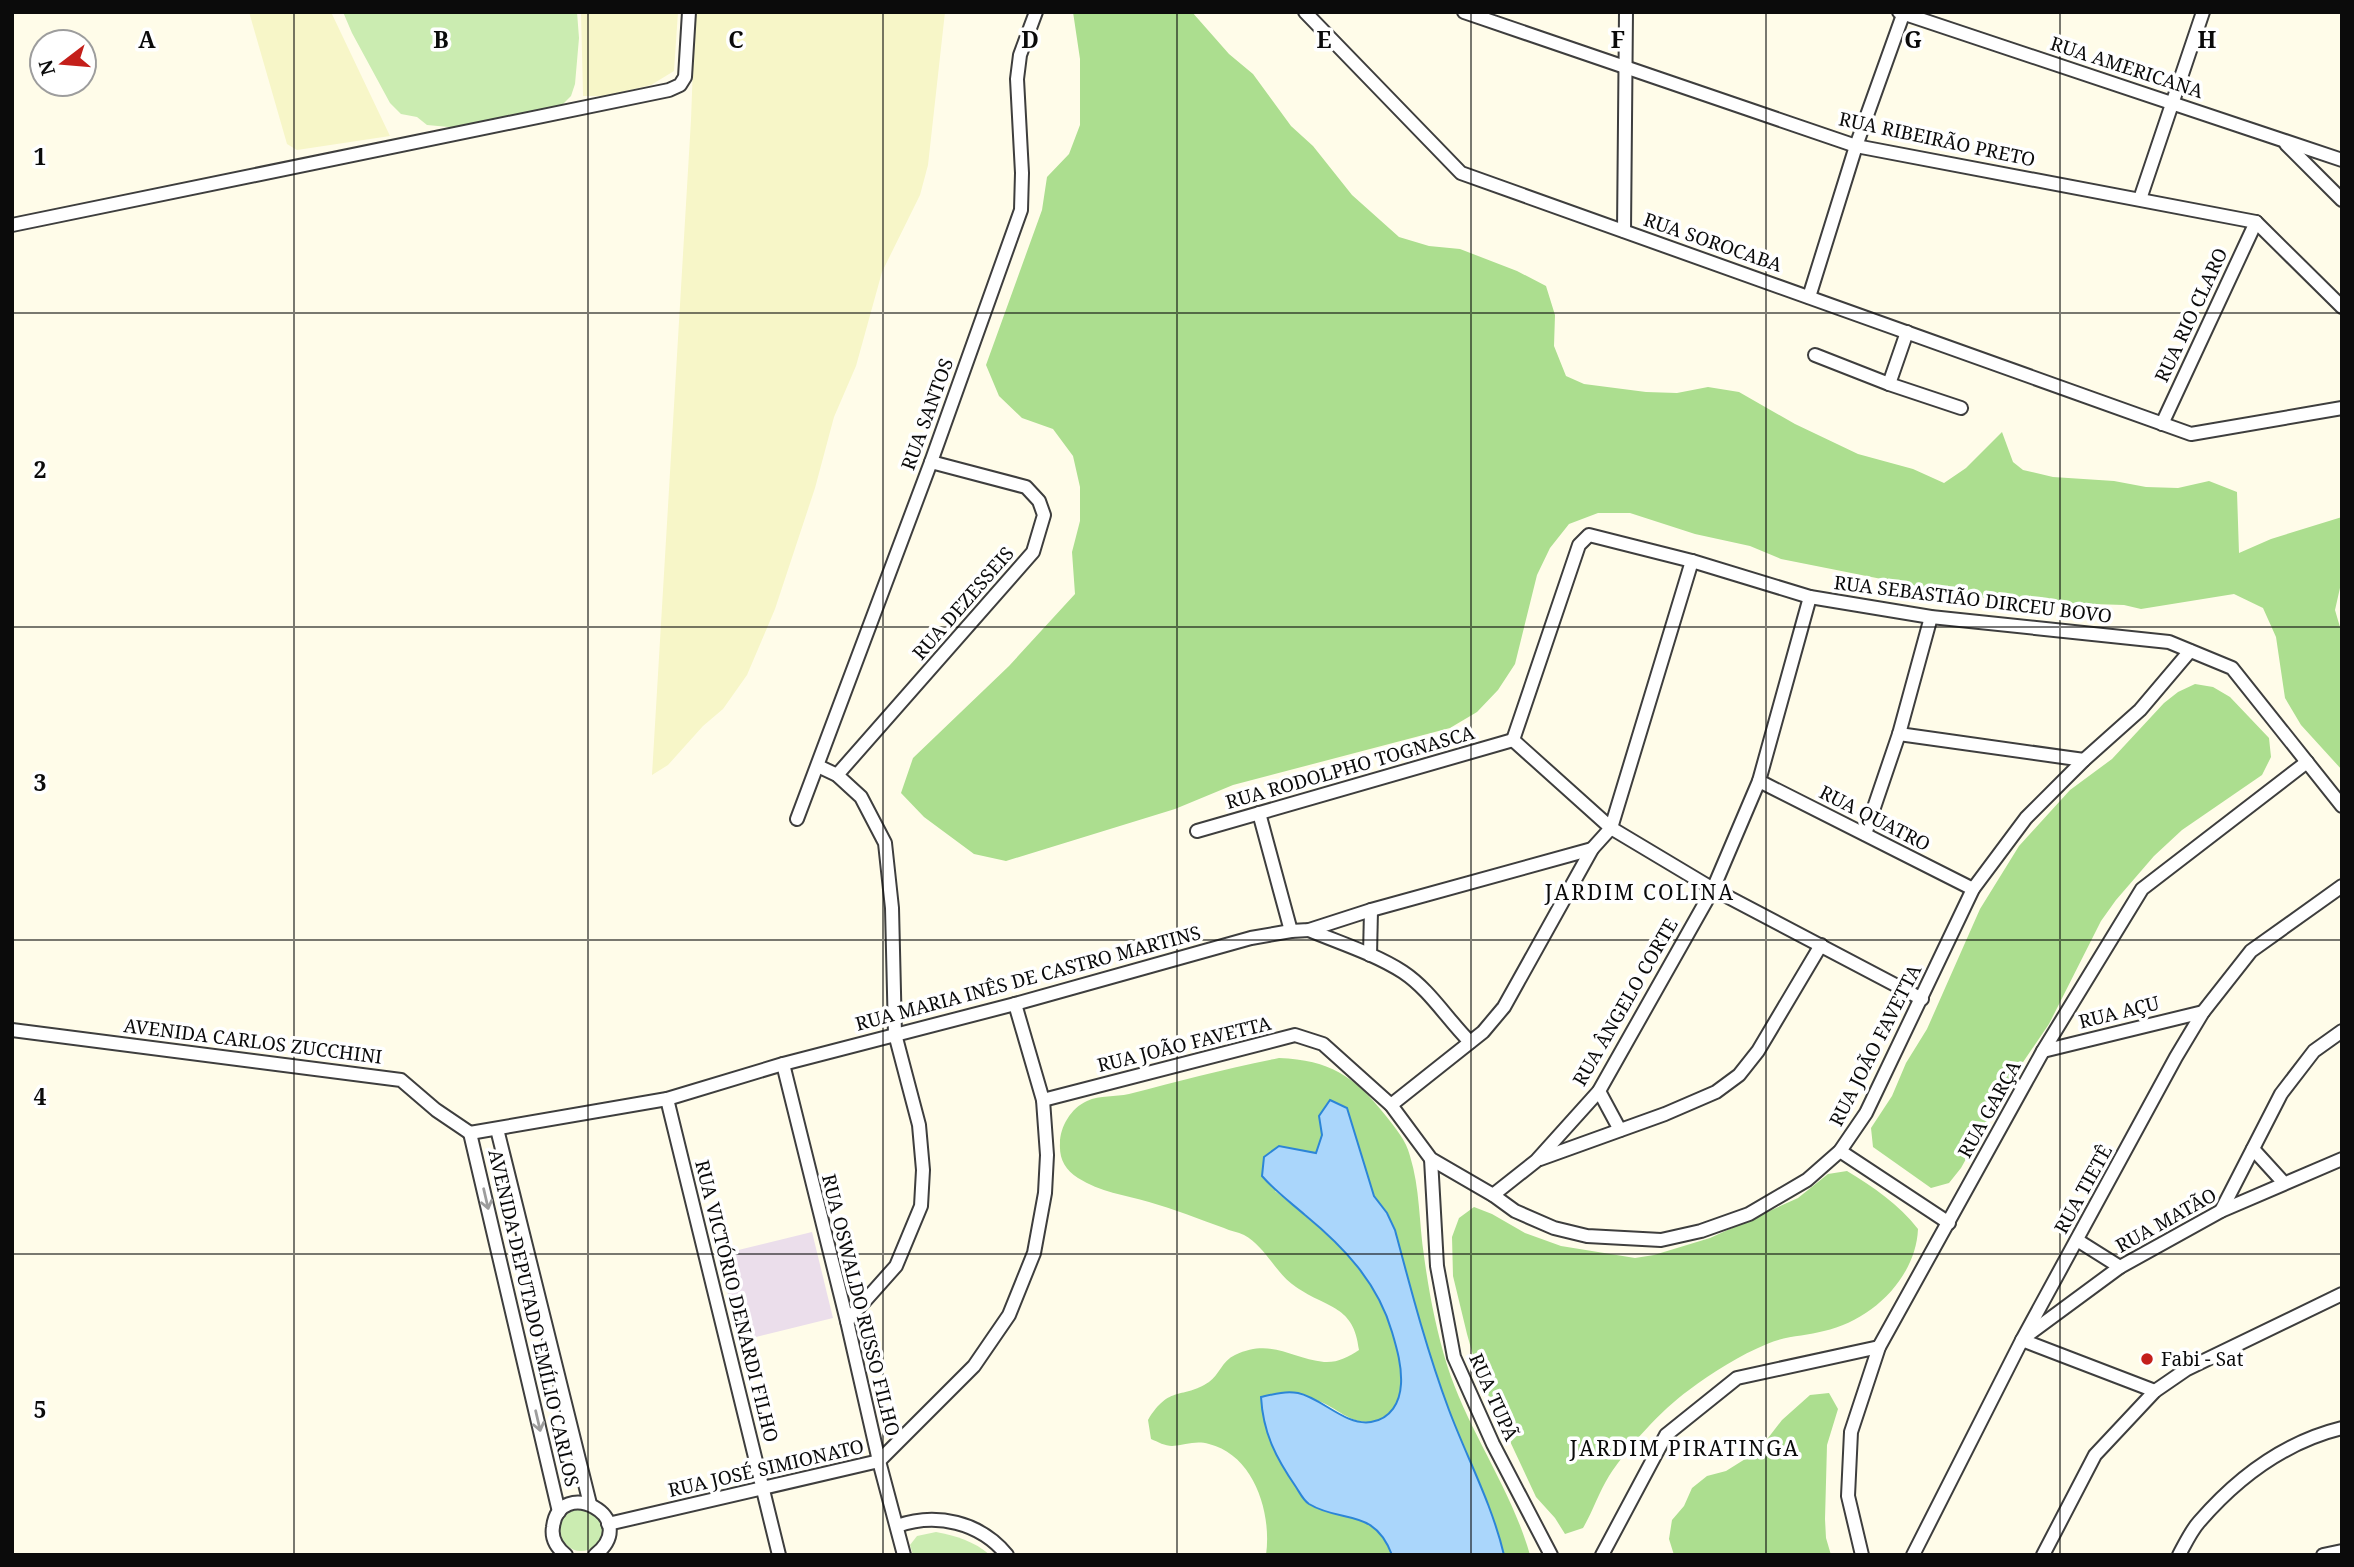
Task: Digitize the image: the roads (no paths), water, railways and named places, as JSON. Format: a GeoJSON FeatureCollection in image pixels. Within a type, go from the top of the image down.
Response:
{"type":"FeatureCollection","features":[{"type":"Feature","properties":{"kind":"street"},"geometry":{"type":"LineString","coordinates":[[12,225],[669,90],[680,85],[685,76],[688,12]]}},
{"type":"Feature","properties":{"kind":"street","name":"RUA SANTOS"},"geometry":{"type":"LineString","coordinates":[[797,819],[931,462],[1021,209],[1022,173],[1017,79],[1020,55],[1036,12]]}},
{"type":"Feature","properties":{"kind":"street","name":"RUA SOROCABA"},"geometry":{"type":"LineString","coordinates":[[1305,12],[1461,173],[2191,433],[2342,408]]}},
{"type":"Feature","properties":{"kind":"street","name":"RUA RIBEIRÃO PRETO"},"geometry":{"type":"LineString","coordinates":[[1464,12],[1856,146],[2256,222]]}},
{"type":"Feature","properties":{"kind":"street"},"geometry":{"type":"LineString","coordinates":[[1624,231],[1626,12]]}},
{"type":"Feature","properties":{"kind":"street"},"geometry":{"type":"LineString","coordinates":[[2140,198],[2203,12]]}},
{"type":"Feature","properties":{"kind":"street"},"geometry":{"type":"LineString","coordinates":[[1809,297],[1856,146],[1902,13]]}},
{"type":"Feature","properties":{"kind":"street","name":"RUA AMERICANA"},"geometry":{"type":"LineString","coordinates":[[1902,13],[2342,160]]}},
{"type":"Feature","properties":{"kind":"street"},"geometry":{"type":"LineString","coordinates":[[2283,141],[2342,200]]}},
{"type":"Feature","properties":{"kind":"street"},"geometry":{"type":"LineString","coordinates":[[2256,222],[2342,307]]}},
{"type":"Feature","properties":{"kind":"street","name":"RUA RIO CLARO"},"geometry":{"type":"LineString","coordinates":[[2162,424],[2256,222]]}},
{"type":"Feature","properties":{"kind":"street"},"geometry":{"type":"LineString","coordinates":[[1889,384],[1907,332]]}},
{"type":"Feature","properties":{"kind":"street"},"geometry":{"type":"LineString","coordinates":[[1815,355],[1961,408]]}},
{"type":"Feature","properties":{"kind":"street","name":"RUA DEZESSEIS"},"geometry":{"type":"LineString","coordinates":[[838,775],[1032,552],[1040,533],[1044,516],[1039,501],[1026,487],[931,462]]}},
{"type":"Feature","properties":{"kind":"street","name":"RUA SEBASTIÃO DIRCEU BOVO"},"geometry":{"type":"LineString","coordinates":[[1513,740],[1578,545],[1589,535],[1692,561],[1810,597],[1931,617],[2169,642],[2232,668],[2342,806]]}},
{"type":"Feature","properties":{"kind":"street"},"geometry":{"type":"LineString","coordinates":[[1391,1105],[1483,1032],[1504,1007],[1592,849],[1611,828],[1692,561]]}},
{"type":"Feature","properties":{"kind":"street","name":"RUA ÂNGELO CORTE"},"geometry":{"type":"LineString","coordinates":[[1493,1195],[1536,1161],[1599,1091],[1713,890],[1759,781],[1810,597]]}},
{"type":"Feature","properties":{"kind":"street"},"geometry":{"type":"LineString","coordinates":[[1865,834],[1899,734],[1931,617]]}},
{"type":"Feature","properties":{"kind":"street","name":"RUA JOÃO FAVETTA"},"geometry":{"type":"LineString","coordinates":[[1043,1100],[1295,1035],[1323,1044],[1391,1105],[1431,1159],[1493,1195],[1515,1212],[1554,1228],[1587,1236],[1661,1240],[1701,1231],[1749,1214],[1807,1180],[1840,1151],[1866,1113],[1973,890],[2026,818],[2084,760],[2140,710],[2190,651]]}},
{"type":"Feature","properties":{"kind":"street"},"geometry":{"type":"LineString","coordinates":[[1899,734],[2084,760]]}},
{"type":"Feature","properties":{"kind":"street"},"geometry":{"type":"LineString","coordinates":[[1513,740],[1611,828],[1713,890],[1922,999]]}},
{"type":"Feature","properties":{"kind":"street","name":"RUA RODOLPHO TOGNASCA"},"geometry":{"type":"LineString","coordinates":[[1197,831],[1513,740]]}},
{"type":"Feature","properties":{"kind":"street","name":"RUA GARÇA"},"geometry":{"type":"LineString","coordinates":[[1862,1555],[1848,1496],[1851,1432],[1879,1347],[2043,1051],[2142,889],[2307,762]]}},
{"type":"Feature","properties":{"kind":"street"},"geometry":{"type":"LineString","coordinates":[[817,766],[838,775],[861,797],[885,842],[892,908],[895,1034],[919,1125],[923,1170],[920,1206],[896,1266],[847,1321]]}},
{"type":"Feature","properties":{"kind":"street","name":"RUA QUATRO"},"geometry":{"type":"LineString","coordinates":[[1759,781],[1973,890]]}},
{"type":"Feature","properties":{"kind":"street"},"geometry":{"type":"LineString","coordinates":[[1259,813],[1291,931]]}},
{"type":"Feature","properties":{"kind":"street","name":"RUA MARIA INÊS DE CASTRO MARTINS"},"geometry":{"type":"LineString","coordinates":[[470,1133],[667,1098],[783,1064],[1015,1004],[1251,938],[1309,930],[1592,849]]}},
{"type":"Feature","properties":{"kind":"street","name":"RUA TIETÊ"},"geometry":{"type":"LineString","coordinates":[[1913,1555],[2022,1340],[2203,1012],[2251,951],[2342,886]]}},
{"type":"Feature","properties":{"kind":"street"},"geometry":{"type":"LineString","coordinates":[[1370,955],[1371,911]]}},
{"type":"Feature","properties":{"kind":"street"},"geometry":{"type":"LineString","coordinates":[[1309,930],[1404,972],[1431,996],[1470,1042]]}},
{"type":"Feature","properties":{"kind":"street"},"geometry":{"type":"LineString","coordinates":[[1536,1161],[1665,1114],[1716,1092],[1739,1074],[1758,1051],[1821,946]]}},
{"type":"Feature","properties":{"kind":"street","name":"RUA JOSÉ SIMIONATO"},"geometry":{"type":"LineString","coordinates":[[608,1524],[879,1461],[974,1366],[1009,1315],[1034,1253],[1045,1193],[1047,1155],[1043,1100],[1015,1004]]}},
{"type":"Feature","properties":{"kind":"street","name":"RUA AÇU"},"geometry":{"type":"LineString","coordinates":[[2043,1051],[2203,1012]]}},
{"type":"Feature","properties":{"kind":"street","name":"AVENIDA CARLOS ZUCCHINI"},"geometry":{"type":"LineString","coordinates":[[12,1030],[401,1080],[436,1111],[470,1133]]}},
{"type":"Feature","properties":{"kind":"street"},"geometry":{"type":"LineString","coordinates":[[2221,1211],[2281,1094],[2314,1051],[2342,1031]]}},
{"type":"Feature","properties":{"kind":"street","name":"RUA OSWALDO RUSSO FILHO"},"geometry":{"type":"LineString","coordinates":[[783,1064],[904,1555]]}},
{"type":"Feature","properties":{"kind":"street"},"geometry":{"type":"LineString","coordinates":[[1599,1091],[1620,1130]]}},
{"type":"Feature","properties":{"kind":"street","name":"RUA VICTÓRIO DENARDI FILHO"},"geometry":{"type":"LineString","coordinates":[[667,1098],[779,1555]]}},
{"type":"Feature","properties":{"kind":"street","name":"AVENIDA DEPUTADO EMÍLIO CARLOS"},"geometry":{"type":"LineString","coordinates":[[497,1129],[590,1504]]}},
{"type":"Feature","properties":{"kind":"street","name":"AVENIDA DEPUTADO EMÍLIO CARLOS"},"geometry":{"type":"LineString","coordinates":[[470,1133],[559,1512],[553,1523],[553,1538],[566,1555]]}},
{"type":"Feature","properties":{"kind":"street"},"geometry":{"type":"LineString","coordinates":[[2253,1149],[2284,1183]]}},
{"type":"Feature","properties":{"kind":"street"},"geometry":{"type":"LineString","coordinates":[[1840,1151],[1949,1223]]}},
{"type":"Feature","properties":{"kind":"street","name":"RUA TUPÃ"},"geometry":{"type":"LineString","coordinates":[[1431,1159],[1437,1266],[1454,1357],[1493,1444],[1551,1555]]}},
{"type":"Feature","properties":{"kind":"street","name":"RUA MATÃO"},"geometry":{"type":"LineString","coordinates":[[2022,1340],[2120,1267],[2221,1211],[2342,1159]]}},
{"type":"Feature","properties":{"kind":"street"},"geometry":{"type":"LineString","coordinates":[[2077,1240],[2120,1267]]}},
{"type":"Feature","properties":{"kind":"street"},"geometry":{"type":"LineString","coordinates":[[2043,1555],[2095,1455],[2155,1391],[2187,1370],[2342,1294]]}},
{"type":"Feature","properties":{"kind":"street"},"geometry":{"type":"LineString","coordinates":[[2022,1340],[2155,1391]]}},
{"type":"Feature","properties":{"kind":"street"},"geometry":{"type":"LineString","coordinates":[[1602,1555],[1666,1435],[1737,1378],[1879,1347]]}},
{"type":"Feature","properties":{"kind":"street"},"geometry":{"type":"LineString","coordinates":[[2179,1555],[2197,1523],[2248,1475],[2285,1448],[2319,1433],[2342,1428]]}},
{"type":"Feature","properties":{"kind":"street"},"geometry":{"type":"LineString","coordinates":[[559,1512],[573,1503],[590,1504],[602,1512],[608,1524],[608,1538],[600,1553]]}},
{"type":"Feature","properties":{"kind":"street"},"geometry":{"type":"LineString","coordinates":[[897,1526],[915,1520],[942,1519],[967,1526],[998,1543],[1007,1555]]}},
{"type":"Feature","properties":{"kind":"street"},"geometry":{"type":"LineString","coordinates":[[2323,1555],[2342,1551]]}},
{"type":"Feature","properties":{"kind":"water"},"geometry":{"type":"Polygon","coordinates":[[[1330,1100],[1347,1108],[1374,1196],[1387,1213],[1395,1230],[1441,1388],[1486,1499],[1504,1555],[1392,1555],[1385,1540],[1367,1523],[1321,1510],[1307,1502],[1282,1466],[1272,1445],[1264,1422],[1261,1397],[1298,1393],[1352,1420],[1371,1422],[1384,1417],[1393,1409],[1400,1391],[1401,1371],[1394,1338],[1386,1314],[1369,1282],[1333,1240],[1262,1176],[1264,1157],[1279,1146],[1316,1153],[1322,1135],[1319,1116],[1330,1100]]]}},
{"type":"Feature","properties":{"kind":"place","name":"Fabi - Sat"},"geometry":{"type":"Point","coordinates":[2147,1359]}},
{"type":"Feature","properties":{"kind":"district","name":"JARDIM COLINA"},"geometry":{"type":"Point","coordinates":[1640,893]}},
{"type":"Feature","properties":{"kind":"district","name":"JARDIM PIRATINGA"},"geometry":{"type":"Point","coordinates":[1685,1449]}}]}
